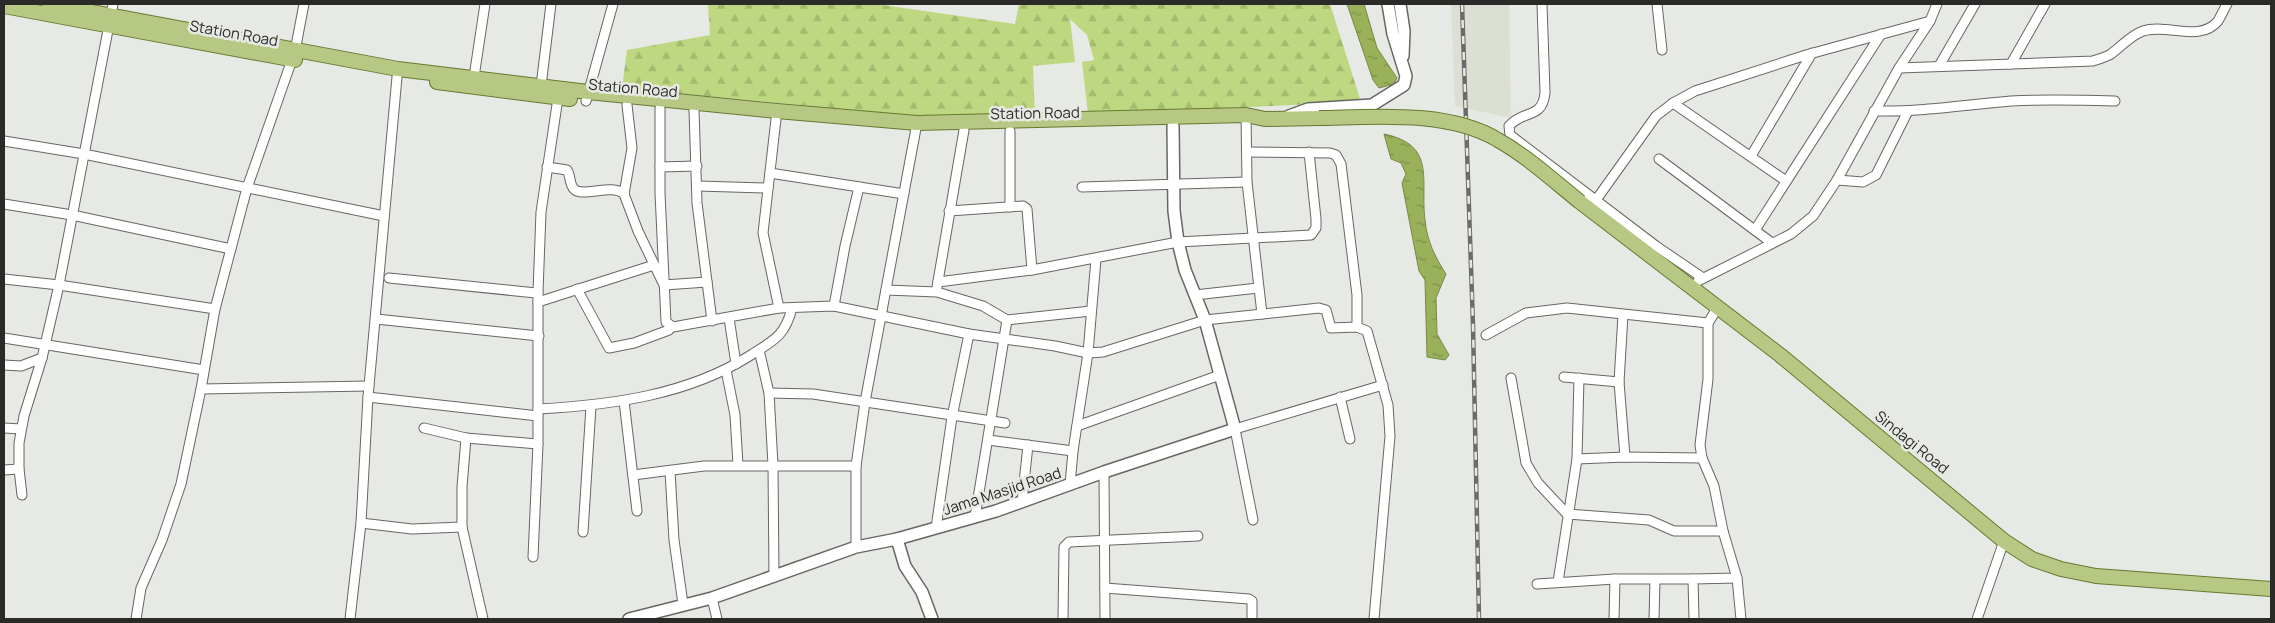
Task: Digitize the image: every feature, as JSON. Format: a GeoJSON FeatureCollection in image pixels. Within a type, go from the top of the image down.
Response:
{"type":"FeatureCollection","features":[{"type":"Feature","properties":{"kind":"main road","name":"Station Road"},"geometry":{"type":"LineString","coordinates":[[49,4],[111,15],[397,77],[558,98],[587,96],[916,127],[1394,116],[1435,120],[1473,129],[1497,139],[1580,202]]}},
{"type":"Feature","properties":{"kind":"main road","name":"Station Road"},"geometry":{"type":"LineString","coordinates":[[4,6],[111,15]]}},
{"type":"Feature","properties":{"kind":"main road","name":"Station Road"},"geometry":{"type":"LineString","coordinates":[[293,55],[541,86],[627,104],[776,119],[1010,131],[1173,126],[1246,120]]}},
{"type":"Feature","properties":{"kind":"main road","name":"Sindagi Road"},"geometry":{"type":"LineString","coordinates":[[1580,202],[1787,361],[2004,541],[2032,559],[2061,569],[2096,576],[2271,589]]}},
{"type":"Feature","properties":{"kind":"street"},"geometry":{"type":"LineString","coordinates":[[136,619],[142,588],[162,540],[181,484],[201,390],[214,309],[247,188],[293,55],[304,4]]}},
{"type":"Feature","properties":{"kind":"street"},"geometry":{"type":"LineString","coordinates":[[474,77],[485,4]]}},
{"type":"Feature","properties":{"kind":"street"},"geometry":{"type":"LineString","coordinates":[[541,86],[551,4]]}},
{"type":"Feature","properties":{"kind":"street"},"geometry":{"type":"LineString","coordinates":[[587,96],[613,4]]}},
{"type":"Feature","properties":{"kind":"street"},"geometry":{"type":"LineString","coordinates":[[1282,118],[1308,109],[1372,105],[1404,85],[1406,76],[1393,34],[1388,4]]}},
{"type":"Feature","properties":{"kind":"street"},"geometry":{"type":"LineString","coordinates":[[1400,4],[1404,31],[1403,63]]}},
{"type":"Feature","properties":{"kind":"street"},"geometry":{"type":"LineString","coordinates":[[1542,4],[1545,93],[1543,106],[1540,110],[1514,120],[1508,130],[1510,135],[1703,278]]}},
{"type":"Feature","properties":{"kind":"street"},"geometry":{"type":"LineString","coordinates":[[1657,4],[1662,50]]}},
{"type":"Feature","properties":{"kind":"street"},"geometry":{"type":"LineString","coordinates":[[1689,286],[1791,234],[1813,216],[1837,180],[1874,110],[1899,68],[1930,21],[1937,4]]}},
{"type":"Feature","properties":{"kind":"street"},"geometry":{"type":"LineString","coordinates":[[1940,66],[1975,4]]}},
{"type":"Feature","properties":{"kind":"street"},"geometry":{"type":"LineString","coordinates":[[2011,64],[2045,4]]}},
{"type":"Feature","properties":{"kind":"street"},"geometry":{"type":"LineString","coordinates":[[1899,68],[2093,61],[2109,55],[2144,31],[2158,29],[2203,31],[2211,28],[2227,4]]}},
{"type":"Feature","properties":{"kind":"street"},"geometry":{"type":"LineString","coordinates":[[22,495],[19,470],[21,429],[42,358],[59,285],[111,15]]}},
{"type":"Feature","properties":{"kind":"street"},"geometry":{"type":"LineString","coordinates":[[1596,200],[1656,116],[1673,103],[1695,92],[1812,53],[1930,21]]}},
{"type":"Feature","properties":{"kind":"street"},"geometry":{"type":"LineString","coordinates":[[1755,230],[1880,34]]}},
{"type":"Feature","properties":{"kind":"street"},"geometry":{"type":"LineString","coordinates":[[1751,156],[1812,53]]}},
{"type":"Feature","properties":{"kind":"street"},"geometry":{"type":"LineString","coordinates":[[350,619],[361,523],[368,397],[397,77]]}},
{"type":"Feature","properties":{"kind":"street"},"geometry":{"type":"LineString","coordinates":[[533,557],[538,444],[538,292],[541,212],[558,98]]}},
{"type":"Feature","properties":{"kind":"street"},"geometry":{"type":"LineString","coordinates":[[1874,110],[1908,111],[2011,102],[2064,100],[2115,101]]}},
{"type":"Feature","properties":{"kind":"street"},"geometry":{"type":"LineString","coordinates":[[1673,103],[1786,181]]}},
{"type":"Feature","properties":{"kind":"street"},"geometry":{"type":"LineString","coordinates":[[627,104],[632,148],[624,194],[638,231],[664,285]]}},
{"type":"Feature","properties":{"kind":"street"},"geometry":{"type":"LineString","coordinates":[[660,108],[664,285],[666,322],[669,326],[678,327],[779,308],[834,306],[968,334],[1088,353],[1103,352],[1205,320],[1323,308],[1326,310],[1331,328],[1357,327],[1367,331],[1388,405],[1390,436],[1374,619]]}},
{"type":"Feature","properties":{"kind":"street"},"geometry":{"type":"LineString","coordinates":[[694,110],[698,203],[712,321]]}},
{"type":"Feature","properties":{"kind":"street"},"geometry":{"type":"LineString","coordinates":[[1837,180],[1864,182],[1876,175],[1908,111]]}},
{"type":"Feature","properties":{"kind":"street"},"geometry":{"type":"LineString","coordinates":[[776,119],[764,233],[779,308]]}},
{"type":"Feature","properties":{"kind":"street"},"geometry":{"type":"LineString","coordinates":[[1246,120],[1247,182],[1262,314]]}},
{"type":"Feature","properties":{"kind":"street"},"geometry":{"type":"LineString","coordinates":[[1173,126],[1173,184],[1178,242],[1185,270],[1205,320],[1235,429],[1253,520]]}},
{"type":"Feature","properties":{"kind":"street"},"geometry":{"type":"LineString","coordinates":[[856,547],[856,466],[865,402],[916,127]]}},
{"type":"Feature","properties":{"kind":"street"},"geometry":{"type":"LineString","coordinates":[[937,292],[964,130]]}},
{"type":"Feature","properties":{"kind":"street"},"geometry":{"type":"LineString","coordinates":[[1010,131],[1010,207]]}},
{"type":"Feature","properties":{"kind":"street"},"geometry":{"type":"LineString","coordinates":[[4,141],[84,154],[384,216]]}},
{"type":"Feature","properties":{"kind":"street"},"geometry":{"type":"LineString","coordinates":[[1247,152],[1310,152],[1336,155],[1341,164],[1357,295],[1357,327]]}},
{"type":"Feature","properties":{"kind":"street"},"geometry":{"type":"LineString","coordinates":[[938,282],[1096,260],[1178,242],[1310,234],[1314,232],[1316,219],[1310,152]]}},
{"type":"Feature","properties":{"kind":"street"},"geometry":{"type":"LineString","coordinates":[[1659,159],[1772,244]]}},
{"type":"Feature","properties":{"kind":"street"},"geometry":{"type":"LineString","coordinates":[[660,167],[697,166]]}},
{"type":"Feature","properties":{"kind":"street"},"geometry":{"type":"LineString","coordinates":[[547,167],[567,170],[572,187],[578,191],[617,189],[624,194]]}},
{"type":"Feature","properties":{"kind":"street"},"geometry":{"type":"LineString","coordinates":[[770,173],[904,194]]}},
{"type":"Feature","properties":{"kind":"street"},"geometry":{"type":"LineString","coordinates":[[1082,187],[1247,182]]}},
{"type":"Feature","properties":{"kind":"street"},"geometry":{"type":"LineString","coordinates":[[698,186],[768,188]]}},
{"type":"Feature","properties":{"kind":"street"},"geometry":{"type":"LineString","coordinates":[[834,306],[845,246],[859,187]]}},
{"type":"Feature","properties":{"kind":"street"},"geometry":{"type":"LineString","coordinates":[[4,204],[72,215],[231,249]]}},
{"type":"Feature","properties":{"kind":"street"},"geometry":{"type":"LineString","coordinates":[[949,211],[1019,206],[1027,209],[1032,270]]}},
{"type":"Feature","properties":{"kind":"street"},"geometry":{"type":"LineString","coordinates":[[1070,486],[1072,451],[1088,353],[1096,260]]}},
{"type":"Feature","properties":{"kind":"street"},"geometry":{"type":"LineString","coordinates":[[538,302],[654,265]]}},
{"type":"Feature","properties":{"kind":"street"},"geometry":{"type":"LineString","coordinates":[[389,278],[538,292]]}},
{"type":"Feature","properties":{"kind":"street"},"geometry":{"type":"LineString","coordinates":[[4,280],[59,285],[214,309]]}},
{"type":"Feature","properties":{"kind":"street"},"geometry":{"type":"LineString","coordinates":[[664,285],[707,282]]}},
{"type":"Feature","properties":{"kind":"street"},"geometry":{"type":"LineString","coordinates":[[1195,295],[1258,288]]}},
{"type":"Feature","properties":{"kind":"street"},"geometry":{"type":"LineString","coordinates":[[577,289],[609,348],[634,343],[669,330]]}},
{"type":"Feature","properties":{"kind":"street"},"geometry":{"type":"LineString","coordinates":[[886,290],[937,292],[983,306],[1007,320],[1081,312],[1091,315]]}},
{"type":"Feature","properties":{"kind":"street"},"geometry":{"type":"LineString","coordinates":[[368,397],[538,412],[624,401],[701,381],[726,370],[775,341],[784,330],[792,308]]}},
{"type":"Feature","properties":{"kind":"street"},"geometry":{"type":"LineString","coordinates":[[1486,335],[1526,313],[1545,309],[1567,308],[1708,324]]}},
{"type":"Feature","properties":{"kind":"street"},"geometry":{"type":"LineString","coordinates":[[1718,308],[1708,324],[1708,379],[1701,431],[1702,458],[1714,486],[1723,532],[1737,578],[1741,619]]}},
{"type":"Feature","properties":{"kind":"street"},"geometry":{"type":"LineString","coordinates":[[1623,314],[1619,382],[1626,456]]}},
{"type":"Feature","properties":{"kind":"street"},"geometry":{"type":"LineString","coordinates":[[729,318],[736,364]]}},
{"type":"Feature","properties":{"kind":"street"},"geometry":{"type":"LineString","coordinates":[[376,320],[539,336]]}},
{"type":"Feature","properties":{"kind":"street"},"geometry":{"type":"LineString","coordinates":[[976,517],[1007,320]]}},
{"type":"Feature","properties":{"kind":"street"},"geometry":{"type":"LineString","coordinates":[[936,528],[952,417],[968,334]]}},
{"type":"Feature","properties":{"kind":"street"},"geometry":{"type":"LineString","coordinates":[[4,338],[204,370]]}},
{"type":"Feature","properties":{"kind":"street"},"geometry":{"type":"LineString","coordinates":[[759,350],[769,393],[773,466],[774,577]]}},
{"type":"Feature","properties":{"kind":"street"},"geometry":{"type":"LineString","coordinates":[[4,365],[20,366],[42,358]]}},
{"type":"Feature","properties":{"kind":"street"},"geometry":{"type":"LineString","coordinates":[[726,370],[735,415],[738,465]]}},
{"type":"Feature","properties":{"kind":"street"},"geometry":{"type":"LineString","coordinates":[[1077,426],[1220,375]]}},
{"type":"Feature","properties":{"kind":"street"},"geometry":{"type":"LineString","coordinates":[[1564,377],[1619,382]]}},
{"type":"Feature","properties":{"kind":"street"},"geometry":{"type":"LineString","coordinates":[[1511,378],[1526,463],[1544,490],[1567,514],[1649,520],[1674,531],[1723,532]]}},
{"type":"Feature","properties":{"kind":"street"},"geometry":{"type":"LineString","coordinates":[[1558,582],[1577,459],[1579,378]]}},
{"type":"Feature","properties":{"kind":"street","name":"Jama Masjid Road"},"geometry":{"type":"LineString","coordinates":[[629,619],[654,615],[683,604],[712,598],[856,547],[897,539],[976,517],[1235,429],[1382,385]]}},
{"type":"Feature","properties":{"kind":"street"},"geometry":{"type":"LineString","coordinates":[[201,390],[369,386]]}},
{"type":"Feature","properties":{"kind":"street"},"geometry":{"type":"LineString","coordinates":[[769,393],[813,394],[952,417],[1005,423]]}},
{"type":"Feature","properties":{"kind":"street"},"geometry":{"type":"LineString","coordinates":[[1340,398],[1350,439]]}},
{"type":"Feature","properties":{"kind":"street"},"geometry":{"type":"LineString","coordinates":[[624,401],[637,511]]}},
{"type":"Feature","properties":{"kind":"street"},"geometry":{"type":"LineString","coordinates":[[583,532],[591,406]]}},
{"type":"Feature","properties":{"kind":"street"},"geometry":{"type":"LineString","coordinates":[[4,428],[21,429]]}},
{"type":"Feature","properties":{"kind":"street"},"geometry":{"type":"LineString","coordinates":[[424,428],[466,438],[538,444]]}},
{"type":"Feature","properties":{"kind":"street"},"geometry":{"type":"LineString","coordinates":[[466,438],[462,487],[462,527],[483,619]]}},
{"type":"Feature","properties":{"kind":"street"},"geometry":{"type":"LineString","coordinates":[[988,440],[1072,451]]}},
{"type":"Feature","properties":{"kind":"street"},"geometry":{"type":"LineString","coordinates":[[1022,502],[1028,445]]}},
{"type":"Feature","properties":{"kind":"street"},"geometry":{"type":"LineString","coordinates":[[1577,459],[1626,456],[1702,458]]}},
{"type":"Feature","properties":{"kind":"street"},"geometry":{"type":"LineString","coordinates":[[633,475],[704,466],[856,466]]}},
{"type":"Feature","properties":{"kind":"street"},"geometry":{"type":"LineString","coordinates":[[4,470],[19,470]]}},
{"type":"Feature","properties":{"kind":"street"},"geometry":{"type":"LineString","coordinates":[[670,471],[674,540],[683,604]]}},
{"type":"Feature","properties":{"kind":"street"},"geometry":{"type":"LineString","coordinates":[[1104,472],[1105,619]]}},
{"type":"Feature","properties":{"kind":"street"},"geometry":{"type":"LineString","coordinates":[[361,523],[433,530],[462,527]]}},
{"type":"Feature","properties":{"kind":"street"},"geometry":{"type":"LineString","coordinates":[[1063,619],[1064,547],[1069,542],[1198,536]]}},
{"type":"Feature","properties":{"kind":"street"},"geometry":{"type":"LineString","coordinates":[[897,539],[905,566],[922,592],[932,619]]}},
{"type":"Feature","properties":{"kind":"street"},"geometry":{"type":"LineString","coordinates":[[1977,619],[2004,541]]}},
{"type":"Feature","properties":{"kind":"street"},"geometry":{"type":"LineString","coordinates":[[1536,584],[1615,579],[1737,578]]}},
{"type":"Feature","properties":{"kind":"street"},"geometry":{"type":"LineString","coordinates":[[1614,619],[1615,579]]}},
{"type":"Feature","properties":{"kind":"street"},"geometry":{"type":"LineString","coordinates":[[1693,579],[1694,619]]}},
{"type":"Feature","properties":{"kind":"street"},"geometry":{"type":"LineString","coordinates":[[1654,619],[1655,580]]}},
{"type":"Feature","properties":{"kind":"street"},"geometry":{"type":"LineString","coordinates":[[1104,588],[1249,598],[1254,606],[1252,619]]}},
{"type":"Feature","properties":{"kind":"street"},"geometry":{"type":"LineString","coordinates":[[712,598],[717,619]]}},
{"type":"Feature","properties":{"kind":"shaded area"},"geometry":{"type":"Polygon","coordinates":[[[1451,4],[1509,4],[1511,118],[1455,106],[1451,4]]]}},
{"type":"Feature","properties":{"kind":"green space"},"geometry":{"type":"Polygon","coordinates":[[[708,4],[876,4],[1015,24],[1019,4],[1330,4],[1361,102],[1088,114],[1082,62],[1094,60],[1087,35],[1070,19],[1075,62],[1033,66],[1035,116],[926,117],[622,88],[627,50],[710,35],[708,4]]]}},
{"type":"Feature","properties":{"kind":"water"},"geometry":{"type":"Polygon","coordinates":[[[1347,4],[1364,4],[1377,48],[1397,78],[1394,84],[1379,88],[1373,80],[1347,4]]]}},
{"type":"Feature","properties":{"kind":"water"},"geometry":{"type":"Polygon","coordinates":[[[1384,134],[1401,139],[1412,146],[1419,155],[1422,166],[1425,220],[1428,235],[1435,255],[1446,274],[1436,298],[1437,334],[1449,355],[1445,360],[1427,357],[1425,280],[1419,271],[1402,183],[1406,174],[1401,163],[1391,159],[1384,134]]]}},
{"type":"Feature","properties":{"kind":"railway"},"geometry":{"type":"LineString","coordinates":[[1462,4],[1473,325],[1479,619]]}}]}
